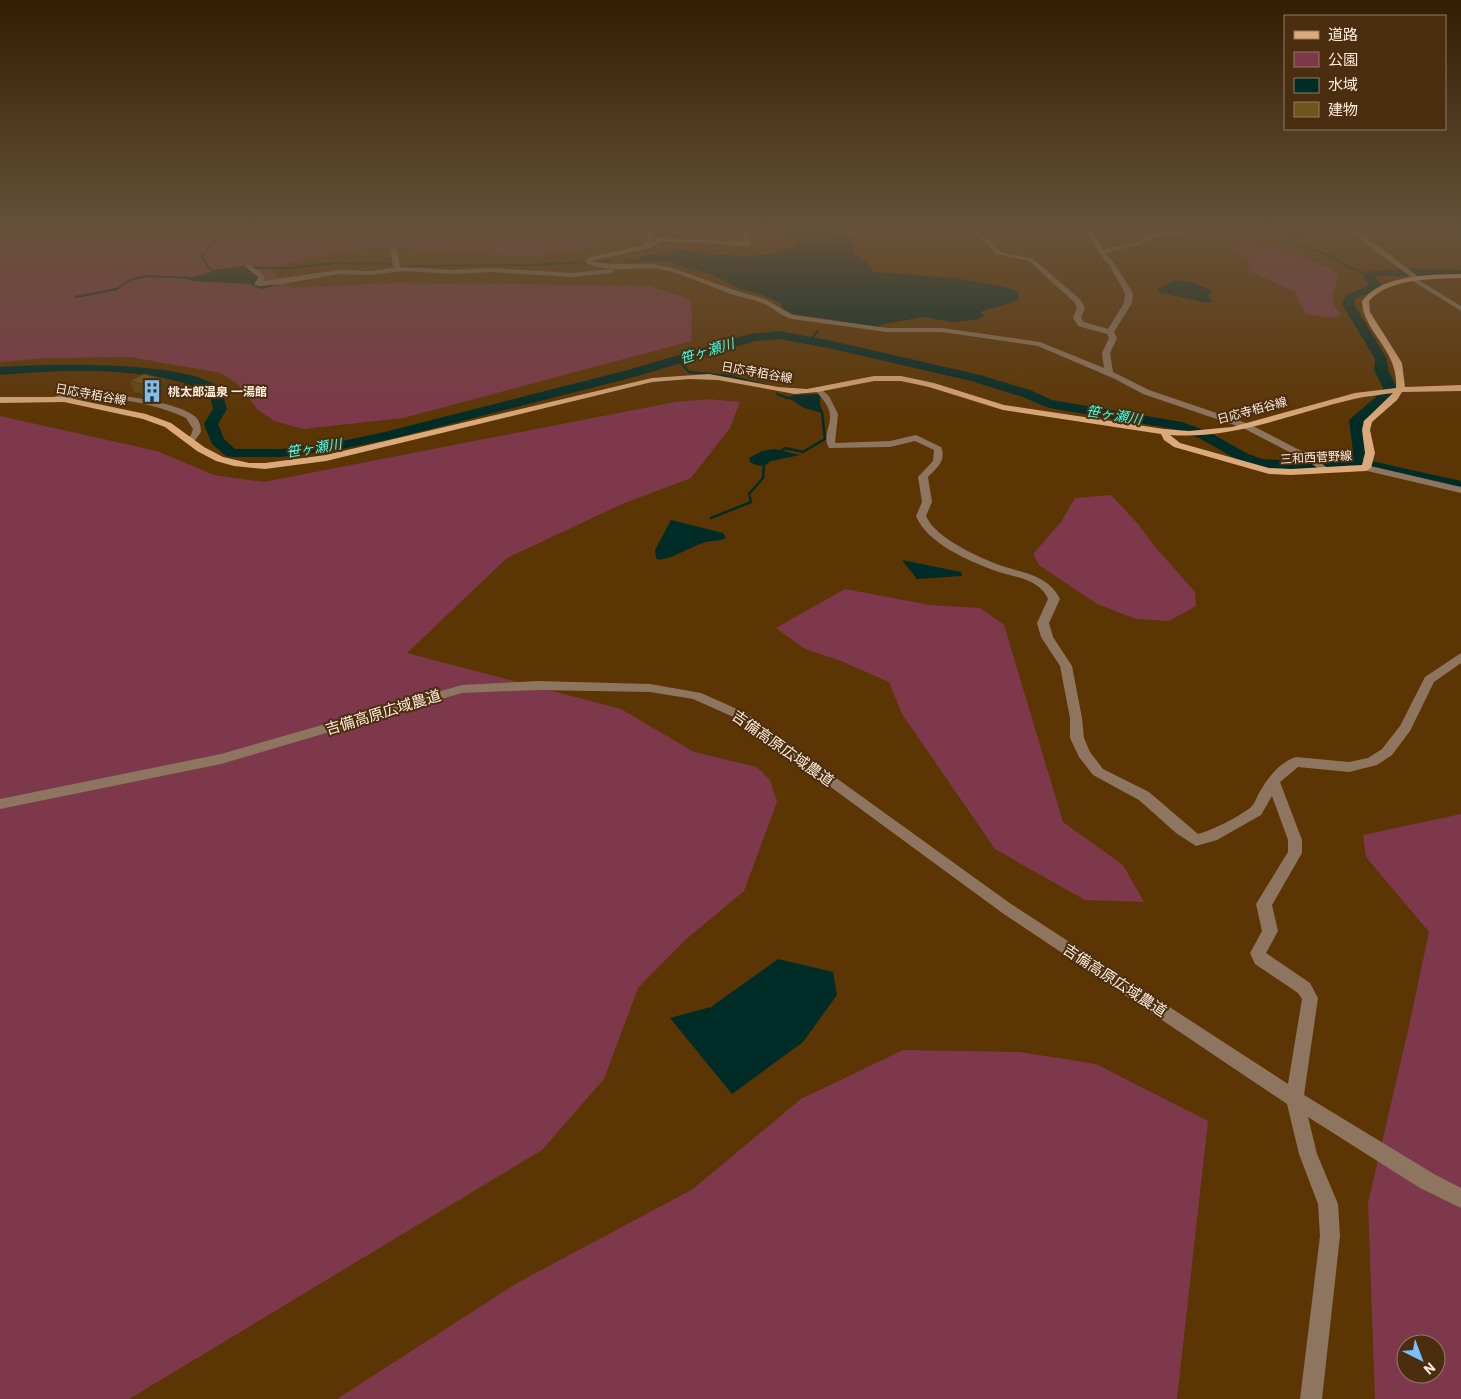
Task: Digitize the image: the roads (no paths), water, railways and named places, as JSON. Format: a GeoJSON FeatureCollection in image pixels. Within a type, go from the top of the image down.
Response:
{"type":"FeatureCollection","features":[{"type":"Feature","properties":{"kind":"main road","name":"三和西菅野線"},"geometry":{"type":"LineString","coordinates":[[1164,432],[1167,438],[1177,445],[1262,469],[1291,472],[1366,466],[1370,453],[1366,430],[1368,421],[1394,398],[1401,387],[1398,363],[1364,306],[1365,300],[1377,292]]}},
{"type":"Feature","properties":{"kind":"main road","name":"日応寺栢谷線"},"geometry":{"type":"LineString","coordinates":[[0,400],[54,399],[74,401],[144,417],[177,430],[218,459],[252,466],[298,464],[652,380],[694,376],[797,392],[819,390],[875,379],[916,381],[936,384],[977,400],[1003,407],[1164,432],[1189,434],[1212,433],[1246,426],[1337,400],[1372,393],[1461,388]]}},
{"type":"Feature","properties":{"kind":"street"},"geometry":{"type":"LineString","coordinates":[[732,292],[764,301],[784,316],[862,328],[942,330],[1009,338],[1040,344],[1109,373],[1146,392],[1246,426],[1312,460],[1324,469]]}},
{"type":"Feature","properties":{"kind":"street"},"geometry":{"type":"LineString","coordinates":[[1066,292],[1081,308],[1077,318],[1081,324],[1110,332],[1113,338],[1106,353],[1109,373]]}},
{"type":"Feature","properties":{"kind":"street"},"geometry":{"type":"LineString","coordinates":[[1110,332],[1128,303],[1129,292]]}},
{"type":"Feature","properties":{"kind":"street"},"geometry":{"type":"LineString","coordinates":[[1437,292],[1461,309]]}},
{"type":"Feature","properties":{"kind":"street"},"geometry":{"type":"LineString","coordinates":[[819,390],[824,395],[834,415],[829,441],[832,446],[890,444],[916,438],[935,446],[940,452],[939,459],[934,468],[923,477],[927,502],[921,516],[924,524],[936,536],[968,554],[997,568],[1037,582],[1053,594],[1053,604],[1043,623],[1047,637],[1066,666],[1076,718],[1077,738],[1084,754],[1098,772],[1144,796],[1180,829],[1196,840],[1226,828],[1256,811],[1273,781],[1285,769],[1296,762],[1349,766],[1372,762],[1387,752],[1405,728],[1429,680],[1461,657]]}},
{"type":"Feature","properties":{"kind":"street"},"geometry":{"type":"LineString","coordinates":[[54,399],[70,395],[110,395],[182,413],[194,421],[198,433],[190,441]]}},
{"type":"Feature","properties":{"kind":"street"},"geometry":{"type":"LineString","coordinates":[[1366,466],[1461,490]]}},
{"type":"Feature","properties":{"kind":"street","name":"吉備高原広域農道"},"geometry":{"type":"LineString","coordinates":[[0,804],[221,759],[462,688],[501,685],[617,686],[657,688],[689,694],[714,701],[742,716],[1006,908],[1295,1099],[1427,1181],[1461,1198]]}},
{"type":"Feature","properties":{"kind":"street"},"geometry":{"type":"LineString","coordinates":[[1273,781],[1295,840],[1295,853],[1264,904],[1270,931],[1258,953],[1261,959],[1304,988],[1310,998],[1295,1099],[1308,1154],[1328,1204],[1330,1236],[1311,1399]]}},
{"type":"Feature","properties":{"kind":"water"},"geometry":{"type":"Polygon","coordinates":[[[756,292],[1018,292],[1019,299],[981,312],[984,316],[976,320],[951,322],[924,317],[883,324],[879,327],[787,313],[783,311],[781,303],[756,292]]]}},
{"type":"Feature","properties":{"kind":"water"},"geometry":{"type":"Polygon","coordinates":[[[1159,292],[1212,292],[1208,296],[1213,302],[1203,302],[1159,292]]]}},
{"type":"Feature","properties":{"kind":"water"},"geometry":{"type":"Polygon","coordinates":[[[820,394],[820,404],[823,413],[804,408],[785,398],[794,395],[820,394]]]}},
{"type":"Feature","properties":{"kind":"water"},"geometry":{"type":"Polygon","coordinates":[[[774,449],[800,455],[771,461],[764,466],[750,462],[749,458],[762,451],[774,449]]]}},
{"type":"Feature","properties":{"kind":"water"},"geometry":{"type":"Polygon","coordinates":[[[671,520],[723,533],[726,538],[706,542],[672,557],[659,560],[656,558],[655,550],[671,520]]]}},
{"type":"Feature","properties":{"kind":"water"},"geometry":{"type":"Polygon","coordinates":[[[902,560],[961,572],[962,576],[917,579],[902,560]]]}},
{"type":"Feature","properties":{"kind":"water"},"geometry":{"type":"Polygon","coordinates":[[[778,959],[833,972],[837,995],[803,1042],[732,1094],[670,1018],[711,1007],[778,959]]]}},
{"type":"Feature","properties":{"kind":"waterway"},"geometry":{"type":"LineString","coordinates":[[76,297],[100,292]]}},
{"type":"Feature","properties":{"kind":"waterway"},"geometry":{"type":"LineString","coordinates":[[1350,461],[1360,452],[1356,420],[1383,398],[1390,388],[1381,370],[1381,359],[1348,304],[1350,297],[1361,292]]}},
{"type":"Feature","properties":{"kind":"waterway"},"geometry":{"type":"LineString","coordinates":[[810,340],[818,331]]}},
{"type":"Feature","properties":{"kind":"waterway","name":"笹ヶ瀬川"},"geometry":{"type":"LineString","coordinates":[[0,371],[48,368],[112,369],[144,371],[197,382],[215,391],[220,409],[211,424],[217,441],[231,453],[281,453],[342,445],[386,436],[629,374],[754,337],[779,335],[828,344],[975,378],[1025,393],[1049,404],[1177,425],[1204,435],[1243,457],[1260,463],[1299,466],[1350,461]]}},
{"type":"Feature","properties":{"kind":"waterway"},"geometry":{"type":"LineString","coordinates":[[679,362],[678,360],[689,372],[729,376],[765,385]]}},
{"type":"Feature","properties":{"kind":"waterway"},"geometry":{"type":"LineString","coordinates":[[777,394],[788,398]]}},
{"type":"Feature","properties":{"kind":"waterway"},"geometry":{"type":"LineString","coordinates":[[780,452],[785,448],[803,452],[825,439],[822,412]]}},
{"type":"Feature","properties":{"kind":"waterway","name":"笹ヶ瀬川"},"geometry":{"type":"LineString","coordinates":[[1350,461],[1461,486]]}},
{"type":"Feature","properties":{"kind":"waterway"},"geometry":{"type":"LineString","coordinates":[[711,518],[751,502],[749,494],[763,478],[764,463]]}},
{"type":"Feature","properties":{"kind":"place","name":"桃太郎温泉 一湯館"},"geometry":{"type":"Point","coordinates":[152,391]}}]}
